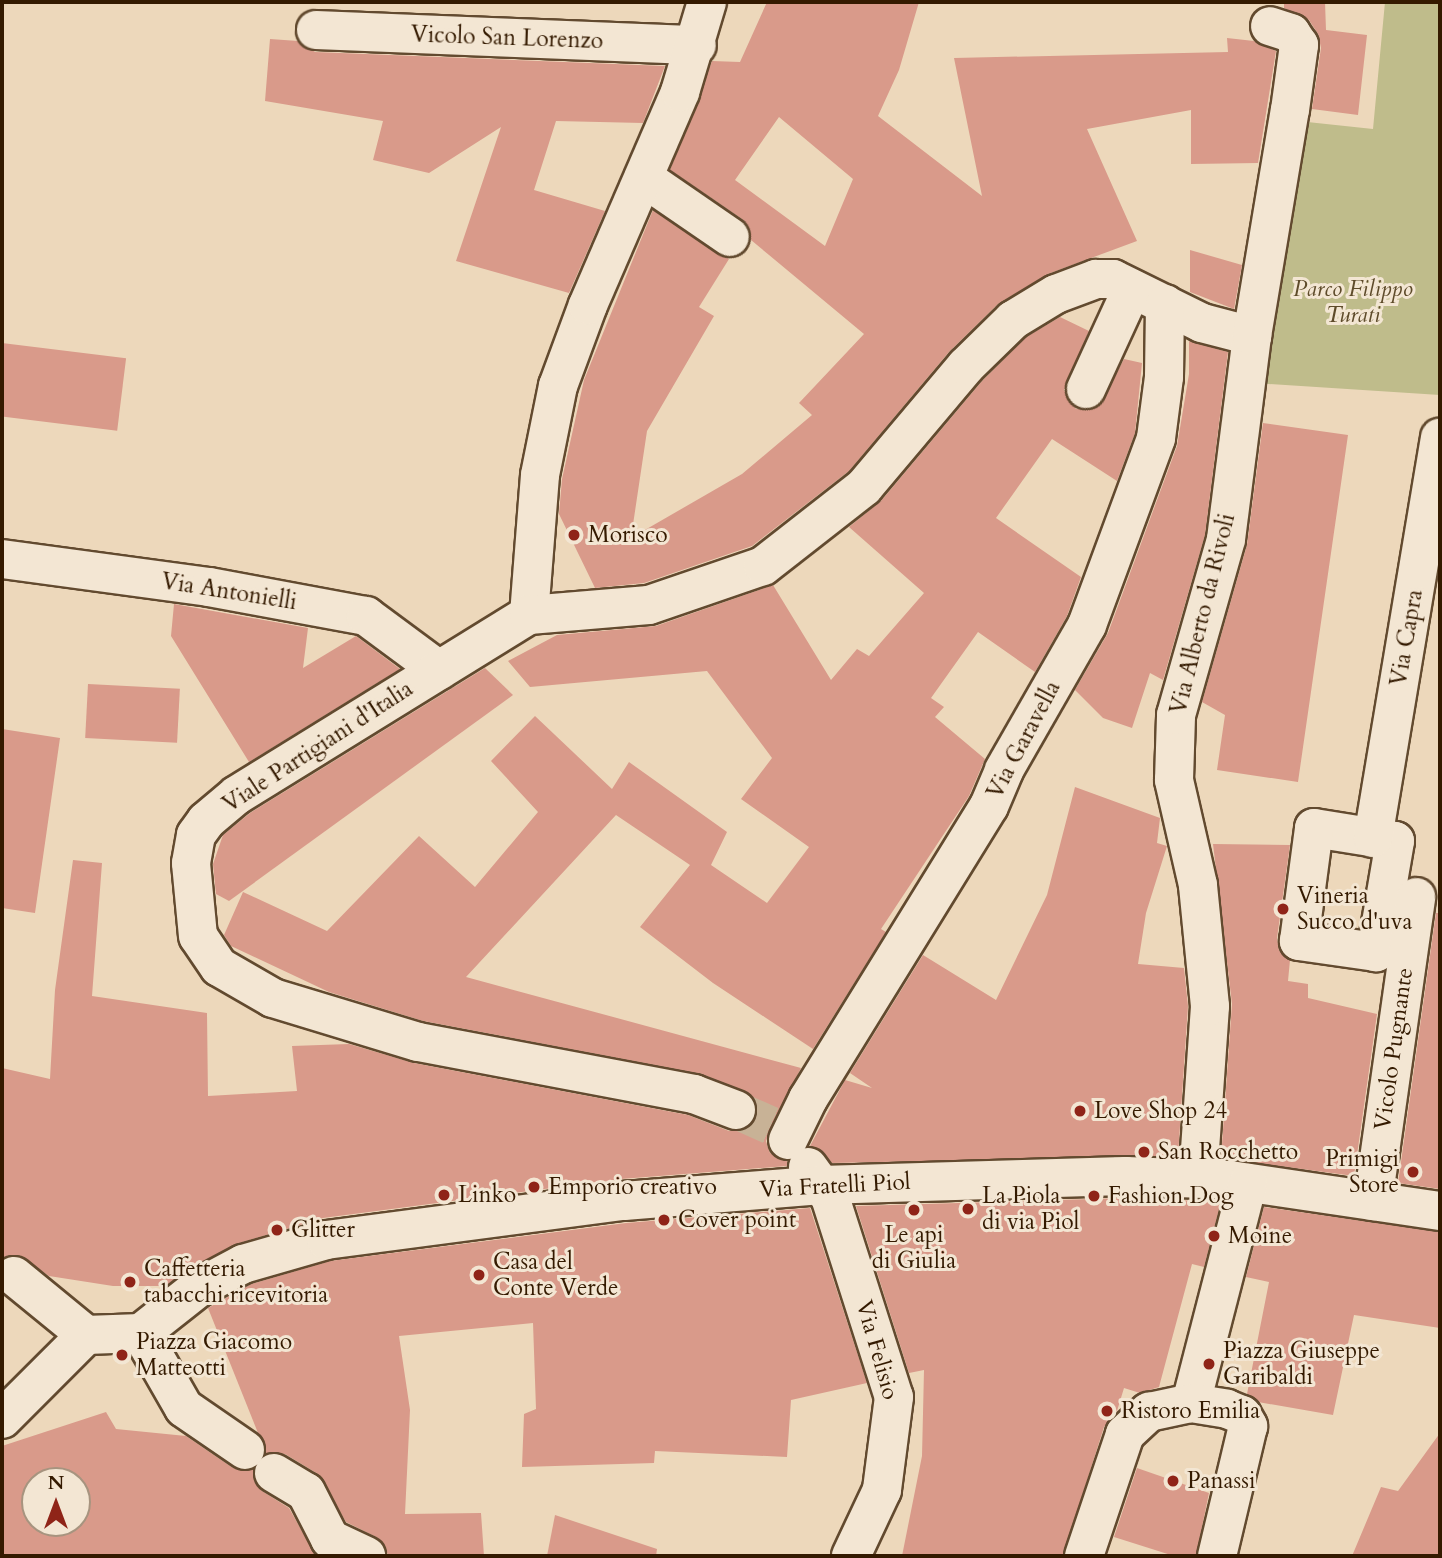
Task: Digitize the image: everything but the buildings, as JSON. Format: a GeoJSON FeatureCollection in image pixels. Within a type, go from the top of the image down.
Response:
{"type":"FeatureCollection","features":[{"type":"Feature","properties":{"kind":"street"},"geometry":{"type":"LineString","coordinates":[[708,2],[697,45],[645,178],[588,305],[558,386],[540,475],[528,615],[649,605],[763,566],[869,482],[966,366],[1013,320],[1056,294],[1096,279],[1113,279],[1202,323],[1252,336]]}},
{"type":"Feature","properties":{"kind":"street","name":"Via Alberto da Rivoli"},"geometry":{"type":"LineString","coordinates":[[1198,1178],[1210,1006],[1198,885],[1174,780],[1176,715],[1226,539],[1252,336],[1299,45],[1291,33],[1270,26]]}},
{"type":"Feature","properties":{"kind":"street","name":"Vicolo San Lorenzo"},"geometry":{"type":"LineString","coordinates":[[317,30],[697,45]]}},
{"type":"Feature","properties":{"kind":"street"},"geometry":{"type":"LineString","coordinates":[[645,178],[730,237]]}},
{"type":"Feature","properties":{"kind":"street"},"geometry":{"type":"LineString","coordinates":[[1086,389],[1149,296]]}},
{"type":"Feature","properties":{"kind":"street","name":"Via Garavella"},"geometry":{"type":"LineString","coordinates":[[821,1185],[780,1133],[808,1099],[989,806],[1004,770],[1087,625],[1156,438],[1164,377],[1149,296]]}},
{"type":"Feature","properties":{"kind":"street","name":"Via Capra"},"geometry":{"type":"LineString","coordinates":[[1373,838],[1440,438]]}},
{"type":"Feature","properties":{"kind":"street","name":"Via Antonielli"},"geometry":{"type":"LineString","coordinates":[[2,559],[209,586],[366,616],[439,670]]}},
{"type":"Feature","properties":{"kind":"street","name":"Viale Partigiani d'Italia"},"geometry":{"type":"LineString","coordinates":[[528,615],[237,795],[205,821],[196,835],[192,893],[198,936],[219,967],[272,998],[418,1042],[694,1094],[736,1110]]}},
{"type":"Feature","properties":{"kind":"street","name":"Vicolo Pugnante"},"geometry":{"type":"LineString","coordinates":[[1373,1200],[1416,897]]}},
{"type":"Feature","properties":{"kind":"street","name":"Via Fratelli Piol"},"geometry":{"type":"LineString","coordinates":[[141,1333],[198,1288],[243,1264],[326,1240],[624,1200],[821,1185],[1045,1177],[1198,1178],[1440,1211]]}},
{"type":"Feature","properties":{"kind":"street"},"geometry":{"type":"LineString","coordinates":[[1191,1403],[1248,1183]]}},
{"type":"Feature","properties":{"kind":"street","name":"Via Felisio"},"geometry":{"type":"LineString","coordinates":[[821,1185],[830,1198],[894,1398],[882,1490],[851,1556]]}},
{"type":"Feature","properties":{"kind":"street"},"geometry":{"type":"LineString","coordinates":[[14,1276],[86,1335],[141,1333],[184,1408],[244,1450]]}},
{"type":"Feature","properties":{"kind":"street"},"geometry":{"type":"LineString","coordinates":[[7,1411],[86,1335]]}},
{"type":"Feature","properties":{"kind":"street"},"geometry":{"type":"LineString","coordinates":[[1084,1556],[1114,1460],[1135,1421],[1149,1412],[1191,1403],[1227,1409],[1242,1415],[1248,1426],[1233,1499],[1217,1556]]}},
{"type":"Feature","properties":{"kind":"street"},"geometry":{"type":"LineString","coordinates":[[274,1474],[306,1492],[330,1539],[366,1556]]}},
{"type":"Feature","properties":{"kind":"green space","name":"Parco Filippo Turati"},"geometry":{"type":"Polygon","coordinates":[[[1385,2],[1440,2],[1440,395],[1253,383],[1298,121],[1373,129],[1385,2]]]}},
{"type":"Feature","properties":{"kind":"tunnel"},"geometry":{"type":"LineString","coordinates":[[736,1110],[772,1126]]}},
{"type":"Feature","properties":{"kind":"place","name":"Morisco"},"geometry":{"type":"Point","coordinates":[574,535]}},
{"type":"Feature","properties":{"kind":"place","name":"Vineria Succo d'uva"},"geometry":{"type":"Point","coordinates":[1283,909]}},
{"type":"Feature","properties":{"kind":"place","name":"Love Shop 24"},"geometry":{"type":"Point","coordinates":[1080,1111]}},
{"type":"Feature","properties":{"kind":"place","name":"San Rocchetto"},"geometry":{"type":"Point","coordinates":[1144,1152]}},
{"type":"Feature","properties":{"kind":"place","name":"Primigi Store"},"geometry":{"type":"Point","coordinates":[1413,1172]}},
{"type":"Feature","properties":{"kind":"place","name":"Emporio creativo"},"geometry":{"type":"Point","coordinates":[534,1187]}},
{"type":"Feature","properties":{"kind":"place","name":"Linko"},"geometry":{"type":"Point","coordinates":[444,1195]}},
{"type":"Feature","properties":{"kind":"place","name":"Fashion Dog"},"geometry":{"type":"Point","coordinates":[1094,1196]}},
{"type":"Feature","properties":{"kind":"place","name":"La Piola di via Piol"},"geometry":{"type":"Point","coordinates":[968,1209]}},
{"type":"Feature","properties":{"kind":"place","name":"Le api di Giulia"},"geometry":{"type":"Point","coordinates":[914,1210]}},
{"type":"Feature","properties":{"kind":"place","name":"Cover point"},"geometry":{"type":"Point","coordinates":[664,1220]}},
{"type":"Feature","properties":{"kind":"place","name":"Glitter"},"geometry":{"type":"Point","coordinates":[277,1230]}},
{"type":"Feature","properties":{"kind":"place","name":"Moine"},"geometry":{"type":"Point","coordinates":[1214,1236]}},
{"type":"Feature","properties":{"kind":"place","name":"Casa del Conte Verde"},"geometry":{"type":"Point","coordinates":[479,1275]}},
{"type":"Feature","properties":{"kind":"place","name":"Caffetteria tabacchi ricevitoria"},"geometry":{"type":"Point","coordinates":[130,1282]}},
{"type":"Feature","properties":{"kind":"place","name":"Piazza Giacomo Matteotti"},"geometry":{"type":"Point","coordinates":[122,1355]}},
{"type":"Feature","properties":{"kind":"place","name":"Piazza Giuseppe Garibaldi"},"geometry":{"type":"Point","coordinates":[1209,1364]}},
{"type":"Feature","properties":{"kind":"place","name":"Ristoro Emilia"},"geometry":{"type":"Point","coordinates":[1107,1411]}},
{"type":"Feature","properties":{"kind":"place","name":"Panassi"},"geometry":{"type":"Point","coordinates":[1173,1481]}}]}
